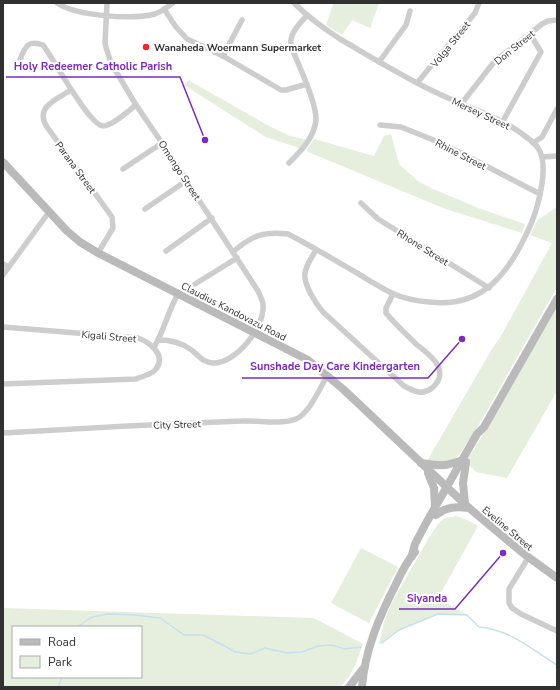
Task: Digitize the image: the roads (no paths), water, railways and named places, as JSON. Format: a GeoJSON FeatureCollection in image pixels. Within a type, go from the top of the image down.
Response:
{"type":"FeatureCollection","features":[{"type":"Feature","properties":{"kind":"street"},"geometry":{"type":"LineString","coordinates":[[57,3],[71,10],[106,16],[138,16],[156,14],[173,3]]}},
{"type":"Feature","properties":{"kind":"street","name":"Omongo Street"},"geometry":{"type":"LineString","coordinates":[[107,3],[105,44],[107,54],[136,105],[212,218],[258,291],[263,305],[260,320],[255,332]]}},
{"type":"Feature","properties":{"kind":"street","name":"Mersey Street"},"geometry":{"type":"LineString","coordinates":[[294,3],[324,29],[379,62],[436,93],[503,121],[533,142],[543,157]]}},
{"type":"Feature","properties":{"kind":"street","name":"Volga Street"},"geometry":{"type":"LineString","coordinates":[[417,83],[475,13],[479,3]]}},
{"type":"Feature","properties":{"kind":"street"},"geometry":{"type":"LineString","coordinates":[[164,9],[176,27],[187,39],[222,56],[281,90],[292,89],[306,84]]}},
{"type":"Feature","properties":{"kind":"street"},"geometry":{"type":"LineString","coordinates":[[379,62],[406,25],[410,11]]}},
{"type":"Feature","properties":{"kind":"street"},"geometry":{"type":"LineString","coordinates":[[290,163],[309,140],[315,123],[314,108],[291,46],[290,38],[307,15]]}},
{"type":"Feature","properties":{"kind":"street"},"geometry":{"type":"LineString","coordinates":[[222,56],[242,20]]}},
{"type":"Feature","properties":{"kind":"street","name":"Don Street"},"geometry":{"type":"LineString","coordinates":[[462,103],[494,62],[548,21],[557,20]]}},
{"type":"Feature","properties":{"kind":"street"},"geometry":{"type":"LineString","coordinates":[[503,121],[541,52],[530,34]]}},
{"type":"Feature","properties":{"kind":"street"},"geometry":{"type":"LineString","coordinates":[[20,60],[26,46],[35,43],[43,45],[71,90],[93,120],[102,126],[113,122],[136,105]]}},
{"type":"Feature","properties":{"kind":"street","name":"Parana Street"},"geometry":{"type":"LineString","coordinates":[[71,90],[47,106],[42,117],[47,127],[112,217],[113,228],[98,253]]}},
{"type":"Feature","properties":{"kind":"street"},"geometry":{"type":"LineString","coordinates":[[533,142],[542,137],[557,110]]}},
{"type":"Feature","properties":{"kind":"street","name":"Rhine Street"},"geometry":{"type":"LineString","coordinates":[[380,125],[401,128],[431,139],[540,194]]}},
{"type":"Feature","properties":{"kind":"street"},"geometry":{"type":"LineString","coordinates":[[123,169],[162,142]]}},
{"type":"Feature","properties":{"kind":"street"},"geometry":{"type":"LineString","coordinates":[[195,284],[235,255],[248,239],[275,233],[288,234],[393,294],[424,302],[450,303],[462,301],[478,295],[489,288],[509,264],[526,234],[535,214],[540,194],[543,157],[557,156]]}},
{"type":"Feature","properties":{"kind":"street","name":"Claudius Kandovazu Road"},"geometry":{"type":"LineString","coordinates":[[3,162],[74,238],[98,253],[308,360],[448,489]]}},
{"type":"Feature","properties":{"kind":"street"},"geometry":{"type":"LineString","coordinates":[[145,209],[186,181]]}},
{"type":"Feature","properties":{"kind":"street","name":"Rhone Street"},"geometry":{"type":"LineString","coordinates":[[361,203],[378,219],[489,288]]}},
{"type":"Feature","properties":{"kind":"street"},"geometry":{"type":"LineString","coordinates":[[3,275],[6,266],[49,212]]}},
{"type":"Feature","properties":{"kind":"street"},"geometry":{"type":"LineString","coordinates":[[166,250],[212,218]]}},
{"type":"Feature","properties":{"kind":"street"},"geometry":{"type":"LineString","coordinates":[[316,250],[305,272],[304,278],[310,294],[318,306],[404,386],[416,392],[427,392],[437,384],[440,375],[438,366],[431,357],[393,322],[386,313],[386,308],[393,294]]}},
{"type":"Feature","properties":{"kind":"street"},"geometry":{"type":"LineString","coordinates":[[3,384],[136,378],[150,374],[156,369],[159,362],[158,352],[154,347],[172,303],[178,294]]}},
{"type":"Feature","properties":{"kind":"street"},"geometry":{"type":"LineString","coordinates":[[362,687],[365,666],[379,618],[403,570],[416,551],[435,512],[464,461],[482,436],[484,427],[557,299]]}},
{"type":"Feature","properties":{"kind":"street","name":"Kigali Street"},"geometry":{"type":"LineString","coordinates":[[3,327],[36,328],[138,338],[146,341],[154,347]]}},
{"type":"Feature","properties":{"kind":"street"},"geometry":{"type":"LineString","coordinates":[[158,340],[171,340],[190,349],[204,361],[212,363],[222,362],[238,353],[255,332]]}},
{"type":"Feature","properties":{"kind":"street","name":"City Street"},"geometry":{"type":"LineString","coordinates":[[3,432],[110,426],[283,421],[296,419],[304,413],[316,397],[327,376]]}},
{"type":"Feature","properties":{"kind":"street"},"geometry":{"type":"LineString","coordinates":[[435,512],[434,488],[424,466],[443,466],[464,461]]}},
{"type":"Feature","properties":{"kind":"street"},"geometry":{"type":"LineString","coordinates":[[435,512],[450,507],[467,506],[462,483],[464,461]]}},
{"type":"Feature","properties":{"kind":"street","name":"Eveline Street"},"geometry":{"type":"LineString","coordinates":[[448,489],[528,558],[557,578]]}},
{"type":"Feature","properties":{"kind":"street"},"geometry":{"type":"LineString","coordinates":[[528,558],[509,589],[509,603],[512,608],[521,614],[557,631]]}},
{"type":"Feature","properties":{"kind":"street"},"geometry":{"type":"LineString","coordinates":[[349,687],[365,666]]}},
{"type":"Feature","properties":{"kind":"street"},"geometry":{"type":"LineString","coordinates":[[363,675],[366,687]]}},
{"type":"Feature","properties":{"kind":"waterway"},"geometry":{"type":"LineString","coordinates":[[78,626],[92,617],[108,614],[160,618],[184,635],[203,635],[236,652],[250,654],[265,648],[286,653],[302,652],[318,646],[332,645],[344,649],[361,647]]}},
{"type":"Feature","properties":{"kind":"waterway"},"geometry":{"type":"LineString","coordinates":[[382,643],[399,630],[438,614],[467,615],[479,627],[511,636],[557,665]]}},
{"type":"Feature","properties":{"kind":"waterway"},"geometry":{"type":"LineString","coordinates":[[58,687],[62,678]]}},
{"type":"Feature","properties":{"kind":"place","name":"Wanaheda Woermann Supermarket"},"geometry":{"type":"Point","coordinates":[146,47]}},
{"type":"Feature","properties":{"kind":"place","name":"Holy Redeemer Catholic Parish"},"geometry":{"type":"Point","coordinates":[205,140]}},
{"type":"Feature","properties":{"kind":"place","name":"Sunshade Day Care Kindergarten"},"geometry":{"type":"Point","coordinates":[462,339]}},
{"type":"Feature","properties":{"kind":"place","name":"Siyanda"},"geometry":{"type":"Point","coordinates":[503,553]}}]}
